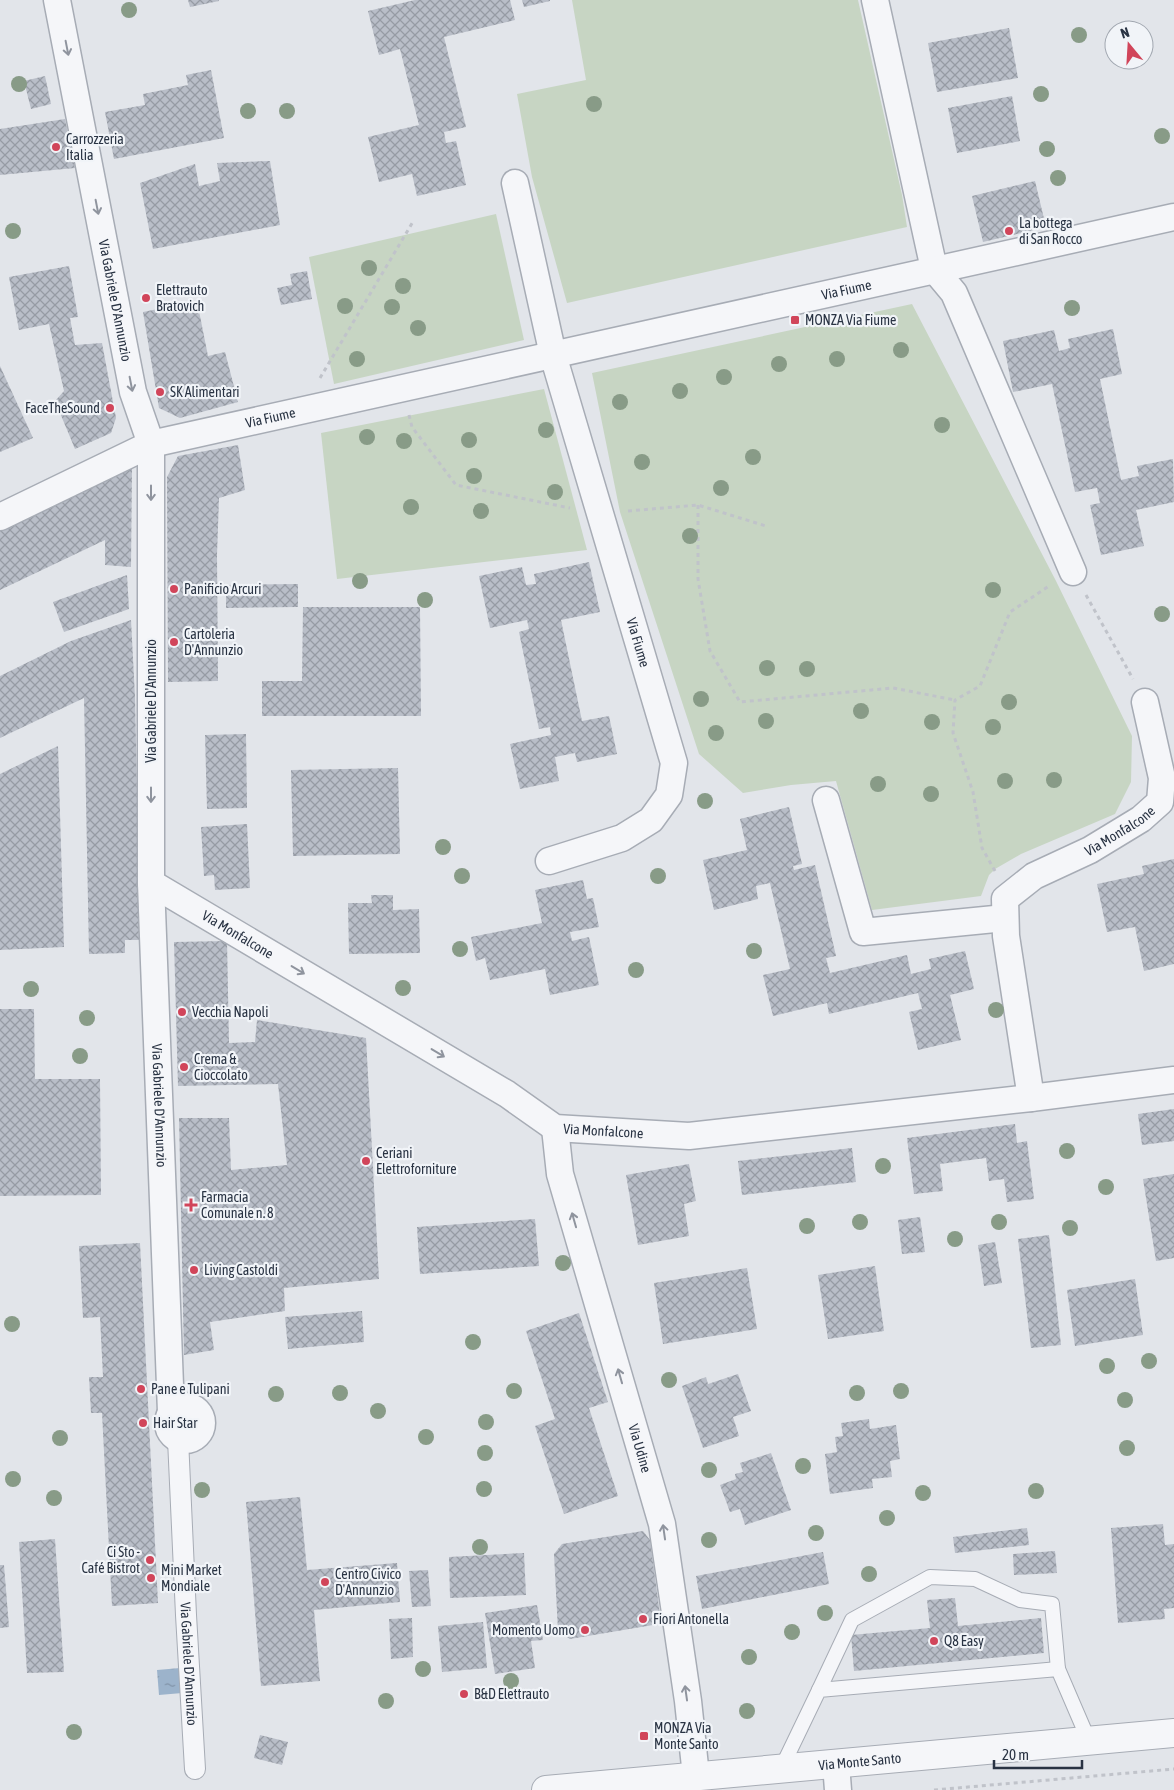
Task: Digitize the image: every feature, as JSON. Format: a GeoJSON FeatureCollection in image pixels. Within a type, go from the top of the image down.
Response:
{"type":"FeatureCollection","features":[{"type":"Feature","properties":{"kind":"street","name":"Via Gabriele D'Annunzio"},"geometry":{"type":"LineString","coordinates":[[58,0],[133,392],[151,444],[151,883],[171,1412],[168,1417],[168,1428],[178,1439],[195,1770]]}},
{"type":"Feature","properties":{"kind":"street"},"geometry":{"type":"LineString","coordinates":[[875,0],[934,270],[954,293],[1073,572]]}},
{"type":"Feature","properties":{"kind":"street","name":"Via Fiume"},"geometry":{"type":"LineString","coordinates":[[515,183],[553,354],[674,763],[669,795],[651,820],[622,838],[548,861]]}},
{"type":"Feature","properties":{"kind":"street","name":"Via Fiume"},"geometry":{"type":"LineString","coordinates":[[0,517],[151,444],[1174,217]]}},
{"type":"Feature","properties":{"kind":"street","name":"Via Monfalcone"},"geometry":{"type":"LineString","coordinates":[[1005,908],[1034,876],[1090,850],[1141,820],[1160,802],[1162,778],[1145,702]]}},
{"type":"Feature","properties":{"kind":"street"},"geometry":{"type":"LineString","coordinates":[[826,800],[863,932],[1005,908],[1006,936],[1031,1098]]}},
{"type":"Feature","properties":{"kind":"street","name":"Via Monfalcone"},"geometry":{"type":"LineString","coordinates":[[151,883],[507,1094],[555,1128],[689,1136],[1174,1080]]}},
{"type":"Feature","properties":{"kind":"street","name":"Via Udine"},"geometry":{"type":"LineString","coordinates":[[555,1128],[560,1174],[662,1524],[688,1701],[696,1776]]}},
{"type":"Feature","properties":{"kind":"street","name":"Via Monte Santo"},"geometry":{"type":"LineString","coordinates":[[546,1790],[781,1769],[837,1777],[1089,1741],[1174,1733]]}},
{"type":"Feature","properties":{"kind":"lane"},"geometry":{"type":"LineString","coordinates":[[781,1769],[852,1620],[930,1576],[974,1579],[1020,1600],[1052,1604],[1058,1670],[1089,1741]]}},
{"type":"Feature","properties":{"kind":"lane"},"geometry":{"type":"LineString","coordinates":[[819,1690],[1058,1670]]}},
{"type":"Feature","properties":{"kind":"path"},"geometry":{"type":"LineString","coordinates":[[312,408],[322,374],[414,220]]}},
{"type":"Feature","properties":{"kind":"path"},"geometry":{"type":"LineString","coordinates":[[412,427],[456,485],[600,515],[698,505],[766,526]]}},
{"type":"Feature","properties":{"kind":"path"},"geometry":{"type":"LineString","coordinates":[[698,505],[698,579],[710,651],[740,702],[892,688],[955,700],[980,686],[1010,612],[1056,581],[1073,572],[1145,702]]}},
{"type":"Feature","properties":{"kind":"path"},"geometry":{"type":"LineString","coordinates":[[955,700],[953,733],[973,792],[982,848],[995,870],[1005,908]]}},
{"type":"Feature","properties":{"kind":"path"},"geometry":{"type":"LineString","coordinates":[[934,1790],[1174,1769]]}},
{"type":"Feature","properties":{"kind":"green space"},"geometry":{"type":"Polygon","coordinates":[[[572,0],[858,0],[902,195],[907,227],[567,303],[532,177],[517,94],[586,80],[572,0]]]}},
{"type":"Feature","properties":{"kind":"green space"},"geometry":{"type":"Polygon","coordinates":[[[496,214],[524,340],[334,384],[309,257],[496,214]]]}},
{"type":"Feature","properties":{"kind":"green space"},"geometry":{"type":"Polygon","coordinates":[[[912,304],[1056,581],[1132,736],[1131,782],[1115,814],[1021,854],[995,869],[989,875],[981,896],[872,910],[836,781],[791,785],[743,793],[699,754],[620,512],[592,373],[912,304]]]}},
{"type":"Feature","properties":{"kind":"green space"},"geometry":{"type":"Polygon","coordinates":[[[544,389],[587,550],[337,579],[321,433],[544,389]]]}},
{"type":"Feature","properties":{"kind":"water"},"geometry":{"type":"Polygon","coordinates":[[[192,1667],[194,1692],[159,1695],[157,1670],[192,1667]]]}},
{"type":"Feature","properties":{"kind":"building"},"geometry":{"type":"Polygon","coordinates":[[[188,0],[219,0],[219,1],[190,7],[188,0]]]}},
{"type":"Feature","properties":{"kind":"building"},"geometry":{"type":"Polygon","coordinates":[[[415,0],[510,0],[515,20],[444,37],[466,127],[444,132],[446,143],[456,141],[466,185],[417,196],[412,174],[379,182],[368,137],[419,125],[400,49],[379,55],[368,11],[415,0]]]}},
{"type":"Feature","properties":{"kind":"building"},"geometry":{"type":"Polygon","coordinates":[[[522,0],[550,0],[550,1],[524,7],[522,0]]]}},
{"type":"Feature","properties":{"kind":"building"},"geometry":{"type":"Polygon","coordinates":[[[1009,28],[1018,78],[937,92],[928,43],[1009,28]]]}},
{"type":"Feature","properties":{"kind":"building"},"geometry":{"type":"Polygon","coordinates":[[[211,70],[224,138],[114,159],[105,112],[145,105],[143,94],[188,85],[186,75],[211,70]]]}},
{"type":"Feature","properties":{"kind":"building"},"geometry":{"type":"Polygon","coordinates":[[[45,76],[51,104],[31,109],[24,81],[45,76]]]}},
{"type":"Feature","properties":{"kind":"building"},"geometry":{"type":"Polygon","coordinates":[[[1012,96],[1020,141],[957,153],[948,108],[1012,96]]]}},
{"type":"Feature","properties":{"kind":"building"},"geometry":{"type":"Polygon","coordinates":[[[65,119],[75,168],[0,175],[0,129],[65,119]]]}},
{"type":"Feature","properties":{"kind":"building"},"geometry":{"type":"Polygon","coordinates":[[[270,161],[280,225],[153,249],[140,183],[195,164],[199,186],[220,181],[217,163],[270,161]]]}},
{"type":"Feature","properties":{"kind":"building"},"geometry":{"type":"Polygon","coordinates":[[[1035,181],[1046,227],[983,242],[972,196],[1035,181]]]}},
{"type":"Feature","properties":{"kind":"building"},"geometry":{"type":"Polygon","coordinates":[[[69,266],[78,317],[70,318],[75,345],[102,343],[116,418],[111,433],[75,449],[55,401],[64,391],[49,324],[19,330],[9,277],[69,266]]]}},
{"type":"Feature","properties":{"kind":"building"},"geometry":{"type":"Polygon","coordinates":[[[307,271],[312,299],[281,305],[277,288],[292,285],[290,274],[307,271]]]}},
{"type":"Feature","properties":{"kind":"building"},"geometry":{"type":"Polygon","coordinates":[[[197,301],[208,356],[225,352],[238,402],[180,418],[159,408],[143,312],[197,301]]]}},
{"type":"Feature","properties":{"kind":"building"},"geometry":{"type":"Polygon","coordinates":[[[1113,329],[1122,374],[1100,379],[1121,480],[1139,476],[1137,466],[1173,459],[1174,502],[1136,510],[1144,546],[1101,555],[1090,505],[1100,503],[1097,488],[1075,492],[1052,384],[1013,392],[1003,341],[1054,330],[1059,351],[1070,348],[1068,339],[1113,329]]]}},
{"type":"Feature","properties":{"kind":"building"},"geometry":{"type":"Polygon","coordinates":[[[0,366],[33,438],[0,452],[0,366]]]}},
{"type":"Feature","properties":{"kind":"building"},"geometry":{"type":"Polygon","coordinates":[[[238,445],[245,490],[219,498],[217,555],[218,681],[168,682],[167,477],[178,456],[238,445]]]}},
{"type":"Feature","properties":{"kind":"building"},"geometry":{"type":"Polygon","coordinates":[[[132,467],[131,567],[105,565],[105,540],[0,590],[0,530],[132,467]]]}},
{"type":"Feature","properties":{"kind":"building"},"geometry":{"type":"Polygon","coordinates":[[[589,562],[600,612],[561,620],[582,721],[609,716],[617,754],[577,762],[575,753],[555,757],[559,781],[520,789],[510,744],[551,735],[550,727],[539,729],[519,632],[529,629],[527,620],[490,628],[479,576],[522,567],[526,585],[536,584],[534,574],[589,562]]]}},
{"type":"Feature","properties":{"kind":"building"},"geometry":{"type":"Polygon","coordinates":[[[127,575],[129,609],[64,632],[53,602],[127,575]]]}},
{"type":"Feature","properties":{"kind":"building"},"geometry":{"type":"Polygon","coordinates":[[[298,584],[298,607],[226,608],[226,585],[298,584]]]}},
{"type":"Feature","properties":{"kind":"building"},"geometry":{"type":"Polygon","coordinates":[[[303,607],[420,607],[421,716],[262,716],[262,681],[302,681],[303,607]]]}},
{"type":"Feature","properties":{"kind":"building"},"geometry":{"type":"Polygon","coordinates":[[[131,620],[135,697],[140,940],[125,940],[125,953],[89,954],[84,698],[0,738],[0,676],[71,641],[131,620]]]}},
{"type":"Feature","properties":{"kind":"building"},"geometry":{"type":"Polygon","coordinates":[[[246,734],[247,808],[207,809],[205,735],[246,734]]]}},
{"type":"Feature","properties":{"kind":"building"},"geometry":{"type":"Polygon","coordinates":[[[58,746],[64,947],[0,950],[0,774],[58,746]]]}},
{"type":"Feature","properties":{"kind":"building"},"geometry":{"type":"Polygon","coordinates":[[[398,768],[400,854],[293,856],[291,770],[398,768]]]}},
{"type":"Feature","properties":{"kind":"building"},"geometry":{"type":"Polygon","coordinates":[[[789,807],[802,864],[793,866],[794,870],[815,865],[836,956],[826,958],[830,973],[907,955],[911,974],[931,969],[929,959],[965,951],[974,989],[950,995],[961,1040],[918,1050],[909,1012],[922,1009],[918,993],[829,1014],[827,1003],[773,1016],[763,975],[790,969],[770,883],[756,886],[758,899],[714,910],[703,860],[747,850],[740,819],[789,807]]]}},
{"type":"Feature","properties":{"kind":"building"},"geometry":{"type":"Polygon","coordinates":[[[247,824],[250,888],[215,890],[214,875],[204,876],[201,827],[247,824]]]}},
{"type":"Feature","properties":{"kind":"building"},"geometry":{"type":"Polygon","coordinates":[[[1174,859],[1174,964],[1144,971],[1135,927],[1107,932],[1097,884],[1144,874],[1142,866],[1174,859]]]}},
{"type":"Feature","properties":{"kind":"building"},"geometry":{"type":"Polygon","coordinates":[[[583,880],[587,899],[593,898],[599,927],[570,932],[572,941],[589,937],[599,985],[550,995],[545,969],[490,980],[485,958],[476,961],[471,937],[542,923],[535,890],[583,880]]]}},
{"type":"Feature","properties":{"kind":"building"},"geometry":{"type":"Polygon","coordinates":[[[371,895],[393,895],[393,910],[419,909],[420,953],[349,954],[348,903],[372,903],[371,895]]]}},
{"type":"Feature","properties":{"kind":"building"},"geometry":{"type":"Polygon","coordinates":[[[227,941],[229,1043],[255,1042],[257,1020],[366,1038],[379,1279],[284,1288],[285,1311],[210,1322],[214,1350],[184,1355],[179,1118],[229,1118],[231,1170],[287,1165],[278,1084],[178,1086],[174,942],[227,941]]]}},
{"type":"Feature","properties":{"kind":"building"},"geometry":{"type":"Polygon","coordinates":[[[0,1009],[34,1009],[35,1079],[100,1079],[101,1195],[0,1196],[0,1009]]]}},
{"type":"Feature","properties":{"kind":"building"},"geometry":{"type":"Polygon","coordinates":[[[1174,1109],[1174,1141],[1142,1145],[1138,1114],[1174,1109]]]}},
{"type":"Feature","properties":{"kind":"building"},"geometry":{"type":"Polygon","coordinates":[[[1015,1124],[1017,1143],[1027,1141],[1034,1199],[1007,1202],[1004,1179],[989,1181],[986,1158],[940,1164],[943,1191],[914,1194],[907,1138],[1015,1124]]]}},
{"type":"Feature","properties":{"kind":"building"},"geometry":{"type":"Polygon","coordinates":[[[852,1148],[856,1182],[742,1195],[738,1161],[852,1148]]]}},
{"type":"Feature","properties":{"kind":"building"},"geometry":{"type":"Polygon","coordinates":[[[689,1164],[696,1201],[684,1204],[689,1236],[638,1245],[626,1175],[689,1164]]]}},
{"type":"Feature","properties":{"kind":"building"},"geometry":{"type":"Polygon","coordinates":[[[1174,1174],[1174,1258],[1156,1261],[1143,1179],[1174,1174]]]}},
{"type":"Feature","properties":{"kind":"building"},"geometry":{"type":"Polygon","coordinates":[[[920,1217],[925,1252],[902,1254],[898,1220],[920,1217]]]}},
{"type":"Feature","properties":{"kind":"building"},"geometry":{"type":"Polygon","coordinates":[[[535,1219],[539,1266],[420,1274],[417,1227],[535,1219]]]}},
{"type":"Feature","properties":{"kind":"building"},"geometry":{"type":"Polygon","coordinates":[[[1049,1235],[1061,1345],[1031,1348],[1018,1239],[1049,1235]]]}},
{"type":"Feature","properties":{"kind":"building"},"geometry":{"type":"Polygon","coordinates":[[[995,1242],[1002,1283],[984,1286],[978,1245],[995,1242]]]}},
{"type":"Feature","properties":{"kind":"building"},"geometry":{"type":"Polygon","coordinates":[[[140,1243],[158,1603],[112,1606],[102,1413],[91,1413],[89,1377],[103,1377],[100,1317],[83,1318],[79,1246],[140,1243]]]}},
{"type":"Feature","properties":{"kind":"building"},"geometry":{"type":"Polygon","coordinates":[[[875,1266],[884,1331],[828,1339],[818,1275],[875,1266]]]}},
{"type":"Feature","properties":{"kind":"building"},"geometry":{"type":"Polygon","coordinates":[[[747,1268],[757,1329],[663,1344],[654,1283],[747,1268]]]}},
{"type":"Feature","properties":{"kind":"building"},"geometry":{"type":"Polygon","coordinates":[[[1135,1279],[1143,1335],[1075,1346],[1067,1290],[1135,1279]]]}},
{"type":"Feature","properties":{"kind":"building"},"geometry":{"type":"Polygon","coordinates":[[[362,1311],[364,1342],[288,1349],[285,1317],[362,1311]]]}},
{"type":"Feature","properties":{"kind":"building"},"geometry":{"type":"Polygon","coordinates":[[[579,1313],[608,1402],[589,1408],[618,1496],[564,1514],[535,1426],[555,1419],[526,1331],[579,1313]]]}},
{"type":"Feature","properties":{"kind":"building"},"geometry":{"type":"Polygon","coordinates":[[[738,1374],[751,1411],[733,1417],[739,1436],[703,1448],[682,1386],[706,1377],[708,1384],[738,1374]]]}},
{"type":"Feature","properties":{"kind":"building"},"geometry":{"type":"Polygon","coordinates":[[[869,1419],[870,1429],[896,1425],[900,1459],[890,1461],[892,1477],[872,1479],[873,1488],[830,1494],[825,1454],[837,1452],[835,1437],[843,1436],[841,1423],[869,1419]]]}},
{"type":"Feature","properties":{"kind":"building"},"geometry":{"type":"Polygon","coordinates":[[[771,1453],[791,1510],[745,1525],[740,1509],[730,1512],[720,1485],[736,1479],[735,1474],[743,1472],[740,1463],[771,1453]]]}},
{"type":"Feature","properties":{"kind":"building","name":"Centro Civico D'Annunzio"},"geometry":{"type":"Polygon","coordinates":[[[300,1497],[307,1570],[397,1563],[400,1602],[314,1610],[320,1681],[261,1686],[246,1502],[300,1497]]]}},
{"type":"Feature","properties":{"kind":"building"},"geometry":{"type":"Polygon","coordinates":[[[1163,1524],[1165,1545],[1174,1544],[1174,1608],[1164,1609],[1165,1619],[1118,1623],[1111,1528],[1163,1524]]]}},
{"type":"Feature","properties":{"kind":"building"},"geometry":{"type":"Polygon","coordinates":[[[1027,1528],[1029,1545],[955,1553],[953,1537],[1027,1528]]]}},
{"type":"Feature","properties":{"kind":"building"},"geometry":{"type":"Polygon","coordinates":[[[643,1531],[650,1540],[660,1615],[653,1625],[570,1639],[558,1631],[554,1554],[562,1544],[643,1531]]]}},
{"type":"Feature","properties":{"kind":"building"},"geometry":{"type":"Polygon","coordinates":[[[55,1539],[64,1672],[27,1673],[19,1542],[55,1539]]]}},
{"type":"Feature","properties":{"kind":"building"},"geometry":{"type":"Polygon","coordinates":[[[1055,1551],[1057,1573],[1014,1575],[1013,1554],[1055,1551]]]}},
{"type":"Feature","properties":{"kind":"building"},"geometry":{"type":"Polygon","coordinates":[[[823,1552],[829,1584],[702,1609],[696,1576],[823,1552]]]}},
{"type":"Feature","properties":{"kind":"building"},"geometry":{"type":"Polygon","coordinates":[[[524,1553],[526,1595],[450,1598],[449,1557],[524,1553]]]}},
{"type":"Feature","properties":{"kind":"building"},"geometry":{"type":"Polygon","coordinates":[[[0,1565],[4,1565],[9,1627],[0,1628],[0,1565]]]}},
{"type":"Feature","properties":{"kind":"building"},"geometry":{"type":"Polygon","coordinates":[[[428,1570],[431,1606],[412,1607],[409,1571],[428,1570]]]}},
{"type":"Feature","properties":{"kind":"building"},"geometry":{"type":"Polygon","coordinates":[[[955,1598],[958,1626],[1041,1618],[1044,1653],[854,1671],[851,1635],[930,1628],[927,1600],[955,1598]]]}},
{"type":"Feature","properties":{"kind":"building"},"geometry":{"type":"Polygon","coordinates":[[[537,1605],[543,1640],[531,1641],[535,1668],[495,1674],[485,1613],[537,1605]]]}},
{"type":"Feature","properties":{"kind":"building"},"geometry":{"type":"Polygon","coordinates":[[[412,1618],[413,1657],[391,1659],[389,1619],[412,1618]]]}},
{"type":"Feature","properties":{"kind":"building"},"geometry":{"type":"Polygon","coordinates":[[[483,1622],[487,1668],[442,1672],[438,1626],[483,1622]]]}},
{"type":"Feature","properties":{"kind":"building"},"geometry":{"type":"Polygon","coordinates":[[[260,1735],[288,1742],[282,1765],[254,1758],[260,1735]]]}},
{"type":"Feature","properties":{"kind":"place","name":"Carrozzeria Italia"},"geometry":{"type":"Point","coordinates":[56,147]}},
{"type":"Feature","properties":{"kind":"place","name":"La bottega di San Rocco"},"geometry":{"type":"Point","coordinates":[1009,231]}},
{"type":"Feature","properties":{"kind":"place","name":"Elettrauto Bratovich"},"geometry":{"type":"Point","coordinates":[146,298]}},
{"type":"Feature","properties":{"kind":"place","name":"MONZA Via Fiume"},"geometry":{"type":"Point","coordinates":[795,320]}},
{"type":"Feature","properties":{"kind":"place","name":"SK Alimentari"},"geometry":{"type":"Point","coordinates":[160,392]}},
{"type":"Feature","properties":{"kind":"place","name":"FaceTheSound"},"geometry":{"type":"Point","coordinates":[110,408]}},
{"type":"Feature","properties":{"kind":"place","name":"Panificio Arcuri"},"geometry":{"type":"Point","coordinates":[174,589]}},
{"type":"Feature","properties":{"kind":"place","name":"Cartoleria D'Annunzio"},"geometry":{"type":"Point","coordinates":[174,642]}},
{"type":"Feature","properties":{"kind":"place","name":"Vecchia Napoli"},"geometry":{"type":"Point","coordinates":[182,1012]}},
{"type":"Feature","properties":{"kind":"place","name":"Crema & Cioccolato"},"geometry":{"type":"Point","coordinates":[184,1067]}},
{"type":"Feature","properties":{"kind":"place","name":"Ceriani Elettroforniture"},"geometry":{"type":"Point","coordinates":[366,1161]}},
{"type":"Feature","properties":{"kind":"place","name":"Farmacia Comunale n. 8"},"geometry":{"type":"Point","coordinates":[191,1205]}},
{"type":"Feature","properties":{"kind":"place","name":"Living Castoldi"},"geometry":{"type":"Point","coordinates":[194,1270]}},
{"type":"Feature","properties":{"kind":"place","name":"Pane e Tulipani"},"geometry":{"type":"Point","coordinates":[141,1389]}},
{"type":"Feature","properties":{"kind":"place","name":"Hair Star"},"geometry":{"type":"Point","coordinates":[143,1423]}},
{"type":"Feature","properties":{"kind":"place","name":"Ci Sto - Café Bistrot"},"geometry":{"type":"Point","coordinates":[150,1560]}},
{"type":"Feature","properties":{"kind":"place","name":"Mini Market Mondiale"},"geometry":{"type":"Point","coordinates":[151,1578]}},
{"type":"Feature","properties":{"kind":"place","name":"Centro Civico D'Annunzio"},"geometry":{"type":"Point","coordinates":[325,1582]}},
{"type":"Feature","properties":{"kind":"place","name":"Fiori Antonella"},"geometry":{"type":"Point","coordinates":[643,1619]}},
{"type":"Feature","properties":{"kind":"place","name":"Momento Uomo"},"geometry":{"type":"Point","coordinates":[585,1630]}},
{"type":"Feature","properties":{"kind":"place","name":"Q8 Easy"},"geometry":{"type":"Point","coordinates":[934,1641]}},
{"type":"Feature","properties":{"kind":"place","name":"B&D Elettrauto"},"geometry":{"type":"Point","coordinates":[464,1694]}},
{"type":"Feature","properties":{"kind":"place","name":"MONZA Via Monte Santo"},"geometry":{"type":"Point","coordinates":[644,1736]}}]}
